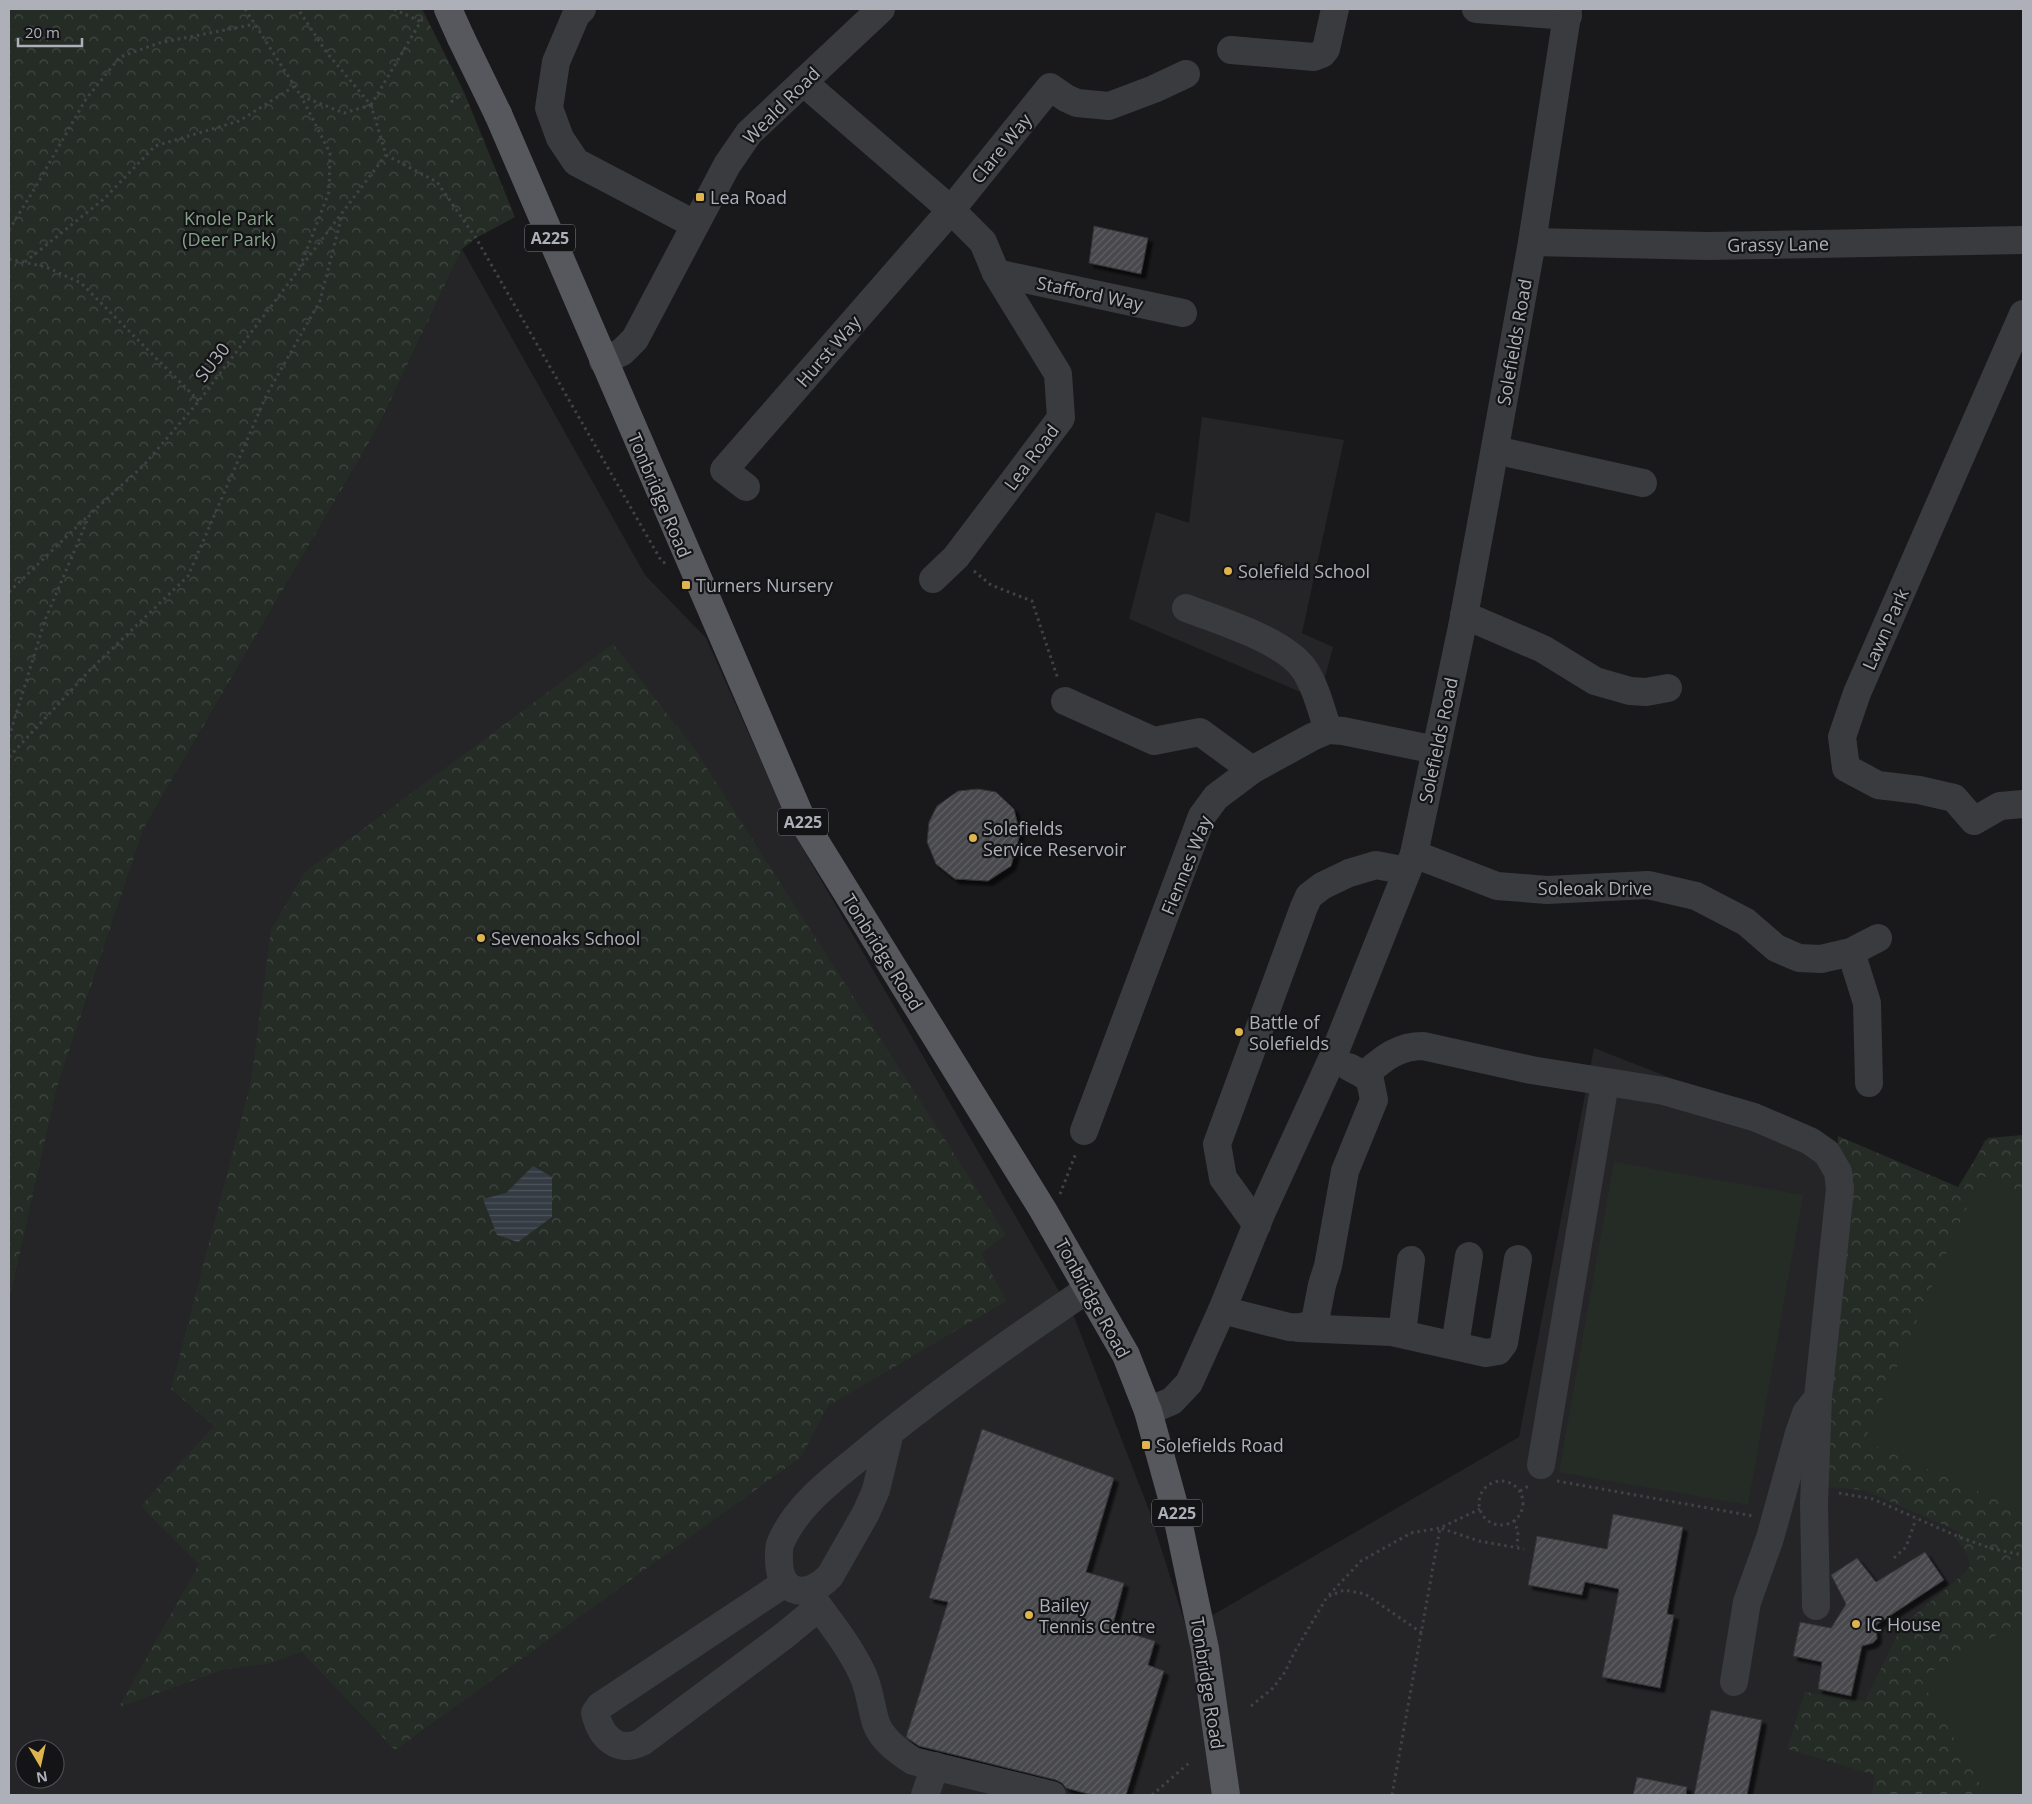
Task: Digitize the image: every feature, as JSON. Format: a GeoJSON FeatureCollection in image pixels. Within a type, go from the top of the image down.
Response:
{"type":"FeatureCollection","features":[{"type":"Feature","properties":{"kind":"main road","name":"Tonbridge Road"},"geometry":{"type":"LineString","coordinates":[[437,11],[462,38],[498,114],[690,564],[802,820],[1043,1210],[1126,1355],[1148,1411],[1178,1516],[1203,1640],[1226,1795]]}},
{"type":"Feature","properties":{"kind":"street"},"geometry":{"type":"LineString","coordinates":[[582,9],[576,15],[556,62],[549,108],[560,138],[576,162],[694,224]]}},
{"type":"Feature","properties":{"kind":"street","name":"Weald Road"},"geometry":{"type":"LineString","coordinates":[[603,361],[622,352],[636,339],[694,224],[727,165],[749,133],[881,9]]}},
{"type":"Feature","properties":{"kind":"street"},"geometry":{"type":"LineString","coordinates":[[1231,50],[1314,57],[1322,54],[1326,48],[1335,9]]}},
{"type":"Feature","properties":{"kind":"street"},"geometry":{"type":"LineString","coordinates":[[1476,9],[1568,12]]}},
{"type":"Feature","properties":{"kind":"street","name":"Solefields Road"},"geometry":{"type":"LineString","coordinates":[[1148,1411],[1172,1402],[1189,1383],[1257,1225],[1332,1059],[1411,862],[1464,615],[1532,242],[1568,12]]}},
{"type":"Feature","properties":{"kind":"street","name":"Clare Way"},"geometry":{"type":"LineString","coordinates":[[951,210],[1050,87],[1077,103],[1109,106],[1154,89],[1186,74]]}},
{"type":"Feature","properties":{"kind":"street","name":"Lea Road"},"geometry":{"type":"LineString","coordinates":[[803,82],[951,210],[983,242],[996,274],[1058,374],[1061,418],[956,557],[932,579]]}},
{"type":"Feature","properties":{"kind":"street","name":"Hurst Way"},"geometry":{"type":"LineString","coordinates":[[746,487],[718,467],[951,210]]}},
{"type":"Feature","properties":{"kind":"street","name":"Grassy Lane"},"geometry":{"type":"LineString","coordinates":[[1532,242],[1708,246],[2023,240]]}},
{"type":"Feature","properties":{"kind":"street","name":"Stafford Way"},"geometry":{"type":"LineString","coordinates":[[996,274],[1183,313]]}},
{"type":"Feature","properties":{"kind":"street","name":"Lawn Park"},"geometry":{"type":"LineString","coordinates":[[2023,314],[1857,692],[1842,737],[1846,768],[1878,785],[1919,790],[1954,798],[1974,821],[2000,806],[2023,804]]}},
{"type":"Feature","properties":{"kind":"street"},"geometry":{"type":"LineString","coordinates":[[1494,450],[1643,483]]}},
{"type":"Feature","properties":{"kind":"street"},"geometry":{"type":"LineString","coordinates":[[1186,608],[1273,643],[1292,654],[1304,669],[1314,688],[1328,730],[1343,731],[1436,750]]}},
{"type":"Feature","properties":{"kind":"street"},"geometry":{"type":"LineString","coordinates":[[1464,615],[1543,649],[1595,681],[1630,691],[1646,692],[1668,688]]}},
{"type":"Feature","properties":{"kind":"street"},"geometry":{"type":"LineString","coordinates":[[1065,701],[1154,741],[1200,732],[1252,770]]}},
{"type":"Feature","properties":{"kind":"street","name":"Fiennes Way"},"geometry":{"type":"LineString","coordinates":[[1084,1132],[1202,816],[1216,797],[1252,770],[1312,736],[1328,730]]}},
{"type":"Feature","properties":{"kind":"street","name":"Soleoak Drive"},"geometry":{"type":"LineString","coordinates":[[1257,1225],[1224,1178],[1217,1144],[1221,1127],[1309,896],[1322,886],[1348,873],[1376,865],[1411,862],[1497,886],[1547,890],[1648,885],[1696,896],[1746,922],[1776,948],[1799,958],[1821,959],[1850,952],[1878,938]]}},
{"type":"Feature","properties":{"kind":"street"},"geometry":{"type":"LineString","coordinates":[[1850,952],[1867,1003],[1869,1082]]}},
{"type":"Feature","properties":{"kind":"street"},"geometry":{"type":"LineString","coordinates":[[1364,1075],[1396,1050],[1409,1046],[1423,1046],[1530,1070],[1664,1091],[1754,1117],[1810,1141],[1827,1153],[1838,1172],[1840,1189],[1818,1397],[1814,1504],[1816,1606]]}},
{"type":"Feature","properties":{"kind":"street"},"geometry":{"type":"LineString","coordinates":[[1300,1328],[1315,1321],[1318,1312],[1345,1171],[1372,1109],[1374,1100],[1370,1080],[1332,1059]]}},
{"type":"Feature","properties":{"kind":"street"},"geometry":{"type":"LineString","coordinates":[[1542,1476],[1544,1399],[1606,1083]]}},
{"type":"Feature","properties":{"kind":"street"},"geometry":{"type":"LineString","coordinates":[[1455,1345],[1469,1256]]}},
{"type":"Feature","properties":{"kind":"street"},"geometry":{"type":"LineString","coordinates":[[1222,1310],[1289,1327],[1402,1333],[1486,1353],[1498,1350],[1504,1344],[1518,1259]]}},
{"type":"Feature","properties":{"kind":"street"},"geometry":{"type":"LineString","coordinates":[[1402,1333],[1411,1260]]}},
{"type":"Feature","properties":{"kind":"street"},"geometry":{"type":"LineString","coordinates":[[1052,1795],[913,1761],[899,1752],[884,1737],[877,1725],[864,1677],[849,1649],[804,1594],[779,1569],[779,1546],[797,1513],[890,1432],[1003,1346],[1088,1290]]}},
{"type":"Feature","properties":{"kind":"street"},"geometry":{"type":"LineString","coordinates":[[1734,1682],[1747,1602],[1770,1538],[1799,1433],[1806,1413],[1818,1397]]}},
{"type":"Feature","properties":{"kind":"street"},"geometry":{"type":"LineString","coordinates":[[804,1594],[786,1635],[642,1742],[626,1747],[618,1746],[607,1737],[598,1724],[595,1713],[600,1706],[822,1584],[830,1576],[866,1513],[876,1490],[890,1432]]}},
{"type":"Feature","properties":{"kind":"street"},"geometry":{"type":"LineString","coordinates":[[925,1795],[935,1766]]}},
{"type":"Feature","properties":{"kind":"path"},"geometry":{"type":"LineString","coordinates":[[245,9],[301,96],[330,153],[329,192],[298,272]]}},
{"type":"Feature","properties":{"kind":"path"},"geometry":{"type":"LineString","coordinates":[[298,9],[328,53],[371,105],[386,155],[437,182],[476,238],[662,562],[690,564]]}},
{"type":"Feature","properties":{"kind":"path"},"geometry":{"type":"LineString","coordinates":[[394,9],[421,22]]}},
{"type":"Feature","properties":{"kind":"path"},"geometry":{"type":"LineString","coordinates":[[301,96],[344,113],[371,105],[421,22],[437,11]]}},
{"type":"Feature","properties":{"kind":"path"},"geometry":{"type":"LineString","coordinates":[[9,230],[86,99],[120,57],[159,43],[255,24]]}},
{"type":"Feature","properties":{"kind":"path"},"geometry":{"type":"LineString","coordinates":[[25,262],[105,198],[155,146],[239,121],[295,86]]}},
{"type":"Feature","properties":{"kind":"path"},"geometry":{"type":"LineString","coordinates":[[451,102],[464,92]]}},
{"type":"Feature","properties":{"kind":"path","name":"SU30"},"geometry":{"type":"LineString","coordinates":[[9,737],[46,620],[90,514],[143,466],[200,401],[386,155]]}},
{"type":"Feature","properties":{"kind":"path"},"geometry":{"type":"LineString","coordinates":[[9,756],[90,670],[188,576],[268,394],[320,301],[343,212]]}},
{"type":"Feature","properties":{"kind":"path"},"geometry":{"type":"LineString","coordinates":[[9,259],[46,267],[81,282],[200,401]]}},
{"type":"Feature","properties":{"kind":"path"},"geometry":{"type":"LineString","coordinates":[[9,592],[90,514]]}},
{"type":"Feature","properties":{"kind":"path"},"geometry":{"type":"LineString","coordinates":[[956,557],[991,585],[1032,601],[1065,701]]}},
{"type":"Feature","properties":{"kind":"path"},"geometry":{"type":"LineString","coordinates":[[1043,1210],[1060,1194],[1084,1132]]}},
{"type":"Feature","properties":{"kind":"path"},"geometry":{"type":"LineString","coordinates":[[1520,1491],[1542,1476],[1758,1516]]}},
{"type":"Feature","properties":{"kind":"path"},"geometry":{"type":"LineString","coordinates":[[1498,1481],[1510,1483],[1520,1491],[1523,1503],[1522,1510],[1514,1520],[1508,1523],[1495,1524],[1485,1517],[1480,1509],[1482,1492],[1491,1484],[1498,1481]]}},
{"type":"Feature","properties":{"kind":"path"},"geometry":{"type":"LineString","coordinates":[[1837,1493],[1873,1499],[1916,1519],[1993,1549],[2023,1555]]}},
{"type":"Feature","properties":{"kind":"path"},"geometry":{"type":"LineString","coordinates":[[1251,1706],[1273,1688],[1285,1672],[1327,1597],[1361,1561],[1411,1533],[1440,1528],[1480,1509]]}},
{"type":"Feature","properties":{"kind":"path"},"geometry":{"type":"LineString","coordinates":[[1894,1558],[1906,1547],[1916,1519]]}},
{"type":"Feature","properties":{"kind":"path"},"geometry":{"type":"LineString","coordinates":[[1514,1520],[1518,1532],[1517,1547]]}},
{"type":"Feature","properties":{"kind":"path"},"geometry":{"type":"LineString","coordinates":[[1440,1528],[1479,1541],[1524,1549]]}},
{"type":"Feature","properties":{"kind":"path"},"geometry":{"type":"LineString","coordinates":[[1392,1795],[1440,1528]]}},
{"type":"Feature","properties":{"kind":"path"},"geometry":{"type":"LineString","coordinates":[[1327,1597],[1344,1590],[1365,1594],[1422,1633]]}},
{"type":"Feature","properties":{"kind":"path"},"geometry":{"type":"LineString","coordinates":[[1152,1795],[1189,1763]]}},
{"type":"Feature","properties":{"kind":"shaded area","name":"Sevenoaks School"},"geometry":{"type":"Polygon","coordinates":[[[462,249],[645,575],[706,638],[791,828],[1075,1319],[1149,1510],[1187,1630],[1519,1437],[1594,1048],[1959,1191],[1985,1140],[2023,1136],[2023,1795],[9,1795],[9,1303],[57,1088],[144,828],[378,427],[462,249]]]}},
{"type":"Feature","properties":{"kind":"shaded area","name":"Solefield School"},"geometry":{"type":"Polygon","coordinates":[[[1202,417],[1344,440],[1302,633],[1333,647],[1319,700],[1129,619],[1156,512],[1189,523],[1202,417]]]}},
{"type":"Feature","properties":{"kind":"shaded area"},"geometry":{"type":"Polygon","coordinates":[[[533,1166],[552,1177],[552,1217],[518,1242],[497,1235],[483,1199],[506,1193],[533,1166]]]}},
{"type":"Feature","properties":{"kind":"green space","name":"Knole Park (Deer Park)"},"geometry":{"type":"Polygon","coordinates":[[[9,9],[422,9],[464,92],[515,217],[476,238],[462,249],[378,427],[144,828],[57,1088],[9,1303],[9,9]]]}},
{"type":"Feature","properties":{"kind":"green space"},"geometry":{"type":"Polygon","coordinates":[[[613,644],[695,750],[1006,1235],[981,1253],[1006,1301],[828,1406],[801,1457],[395,1750],[302,1652],[267,1664],[225,1669],[119,1707],[199,1564],[141,1506],[214,1426],[171,1389],[251,1082],[271,930],[305,872],[613,644]]]}},
{"type":"Feature","properties":{"kind":"green space"},"geometry":{"type":"Polygon","coordinates":[[[2023,1135],[2023,1795],[1872,1795],[1875,1775],[1787,1749],[1805,1692],[1865,1701],[1902,1626],[1965,1573],[1970,1566],[1967,1553],[1956,1539],[1960,1532],[1863,1490],[1827,1487],[1838,1136],[1958,1187],[1988,1138],[2023,1135]]]}},
{"type":"Feature","properties":{"kind":"green space"},"geometry":{"type":"Polygon","coordinates":[[[1614,1162],[1803,1195],[1748,1505],[1559,1472],[1614,1162]]]}},
{"type":"Feature","properties":{"kind":"green space"},"geometry":{"type":"Polygon","coordinates":[[[1981,1175],[2023,1194],[2023,1511],[1864,1441],[1981,1175]]]}},
{"type":"Feature","properties":{"kind":"green space"},"geometry":{"type":"Polygon","coordinates":[[[2023,1620],[2023,1795],[1986,1795],[1920,1678],[2023,1620]]]}},
{"type":"Feature","properties":{"kind":"building"},"geometry":{"type":"Polygon","coordinates":[[[1094,226],[1148,238],[1141,274],[1089,263],[1094,226]]]}},
{"type":"Feature","properties":{"kind":"building","name":"Solefields Service Reservoir"},"geometry":{"type":"Polygon","coordinates":[[[978,789],[996,792],[1014,809],[1020,834],[1011,866],[988,881],[955,879],[936,864],[927,842],[929,822],[937,806],[958,791],[978,789]]]}},
{"type":"Feature","properties":{"kind":"building","name":"Bailey Tennis Centre"},"geometry":{"type":"Polygon","coordinates":[[[982,1429],[1114,1478],[1086,1572],[1124,1583],[1112,1628],[1155,1641],[1148,1665],[1164,1671],[1126,1795],[1092,1795],[1066,1788],[1056,1780],[919,1746],[906,1737],[948,1602],[929,1598],[982,1429]]]}},
{"type":"Feature","properties":{"kind":"building"},"geometry":{"type":"Polygon","coordinates":[[[1613,1514],[1683,1527],[1667,1614],[1674,1615],[1660,1688],[1602,1677],[1619,1589],[1585,1582],[1582,1595],[1528,1585],[1537,1536],[1607,1549],[1613,1514]]]}},
{"type":"Feature","properties":{"kind":"building","name":"IC House"},"geometry":{"type":"Polygon","coordinates":[[[1925,1552],[1944,1580],[1876,1625],[1877,1639],[1873,1643],[1862,1646],[1851,1696],[1818,1689],[1822,1662],[1793,1656],[1800,1622],[1831,1628],[1846,1604],[1831,1575],[1857,1558],[1876,1582],[1925,1552]]]}},
{"type":"Feature","properties":{"kind":"building"},"geometry":{"type":"Polygon","coordinates":[[[1711,1710],[1762,1720],[1747,1795],[1694,1795],[1711,1710]]]}},
{"type":"Feature","properties":{"kind":"building"},"geometry":{"type":"Polygon","coordinates":[[[1637,1777],[1687,1787],[1686,1795],[1633,1795],[1637,1777]]]}},
{"type":"Feature","properties":{"kind":"place","name":"Lea Road"},"geometry":{"type":"Point","coordinates":[700,197]}},
{"type":"Feature","properties":{"kind":"place","name":"Solefield School"},"geometry":{"type":"Point","coordinates":[1228,571]}},
{"type":"Feature","properties":{"kind":"place","name":"Turners Nursery"},"geometry":{"type":"Point","coordinates":[686,585]}},
{"type":"Feature","properties":{"kind":"place","name":"Solefields Service Reservoir"},"geometry":{"type":"Point","coordinates":[973,838]}},
{"type":"Feature","properties":{"kind":"place","name":"Sevenoaks School"},"geometry":{"type":"Point","coordinates":[481,938]}},
{"type":"Feature","properties":{"kind":"place","name":"Battle of Solefields"},"geometry":{"type":"Point","coordinates":[1239,1032]}},
{"type":"Feature","properties":{"kind":"place","name":"Solefields Road"},"geometry":{"type":"Point","coordinates":[1146,1445]}},
{"type":"Feature","properties":{"kind":"place","name":"Bailey Tennis Centre"},"geometry":{"type":"Point","coordinates":[1029,1615]}},
{"type":"Feature","properties":{"kind":"place","name":"IC House"},"geometry":{"type":"Point","coordinates":[1856,1624]}}]}
